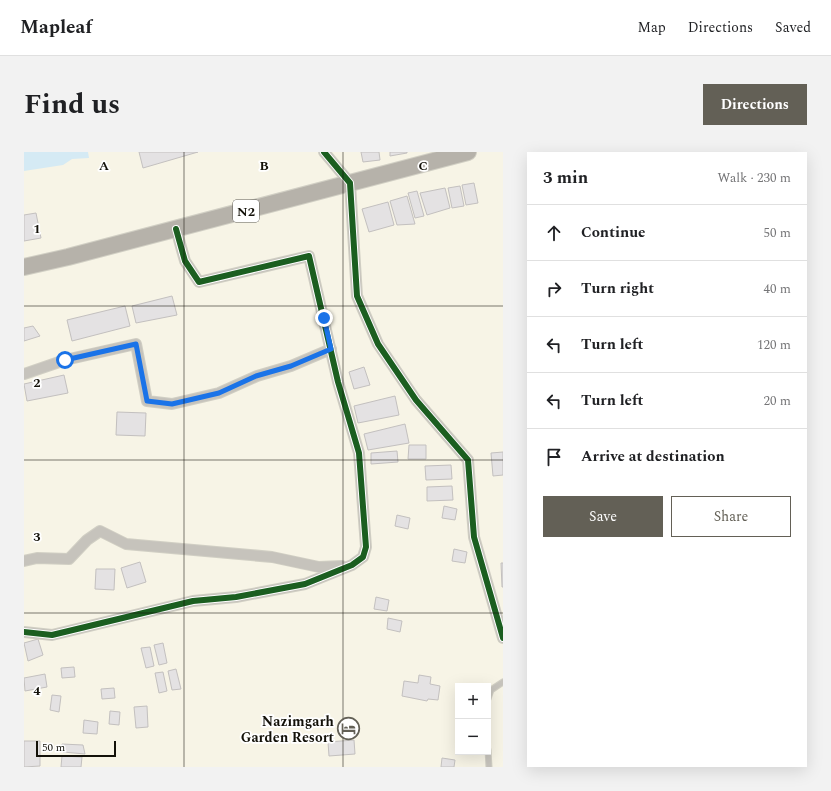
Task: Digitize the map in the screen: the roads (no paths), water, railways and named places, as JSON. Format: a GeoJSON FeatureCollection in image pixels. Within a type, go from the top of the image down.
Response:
{"type":"FeatureCollection","features":[{"type":"Feature","properties":{"kind":"highway","name":"N2"},"geometry":{"type":"LineString","coordinates":[[24,267],[350,184],[468,152]]}},
{"type":"Feature","properties":{"kind":"street"},"geometry":{"type":"LineString","coordinates":[[324,152],[350,184],[357,296],[378,344],[416,400],[468,460],[474,537],[503,638]]}},
{"type":"Feature","properties":{"kind":"street"},"geometry":{"type":"LineString","coordinates":[[24,632],[52,635],[193,601],[236,597],[305,584],[352,565],[363,557],[366,547],[359,453],[338,382],[309,256],[199,282],[185,261],[176,229]]}},
{"type":"Feature","properties":{"kind":"street"},"geometry":{"type":"LineString","coordinates":[[24,374],[65,360],[136,344],[147,401],[172,404],[219,393],[256,376],[291,366],[331,349]]}},
{"type":"Feature","properties":{"kind":"street"},"geometry":{"type":"LineString","coordinates":[[24,561],[38,558],[69,559],[87,540],[100,531],[126,544],[272,557],[319,568],[352,565]]}},
{"type":"Feature","properties":{"kind":"lane"},"geometry":{"type":"LineString","coordinates":[[491,690],[503,682]]}},
{"type":"Feature","properties":{"kind":"lane"},"geometry":{"type":"LineString","coordinates":[[488,755],[489,767]]}},
{"type":"Feature","properties":{"kind":"water"},"geometry":{"type":"Polygon","coordinates":[[[24,152],[88,152],[89,158],[72,159],[63,165],[24,171],[24,152]]]}},
{"type":"Feature","properties":{"kind":"place","name":"Nazimgarh Garden Resort"},"geometry":{"type":"Point","coordinates":[349,729]}}]}
